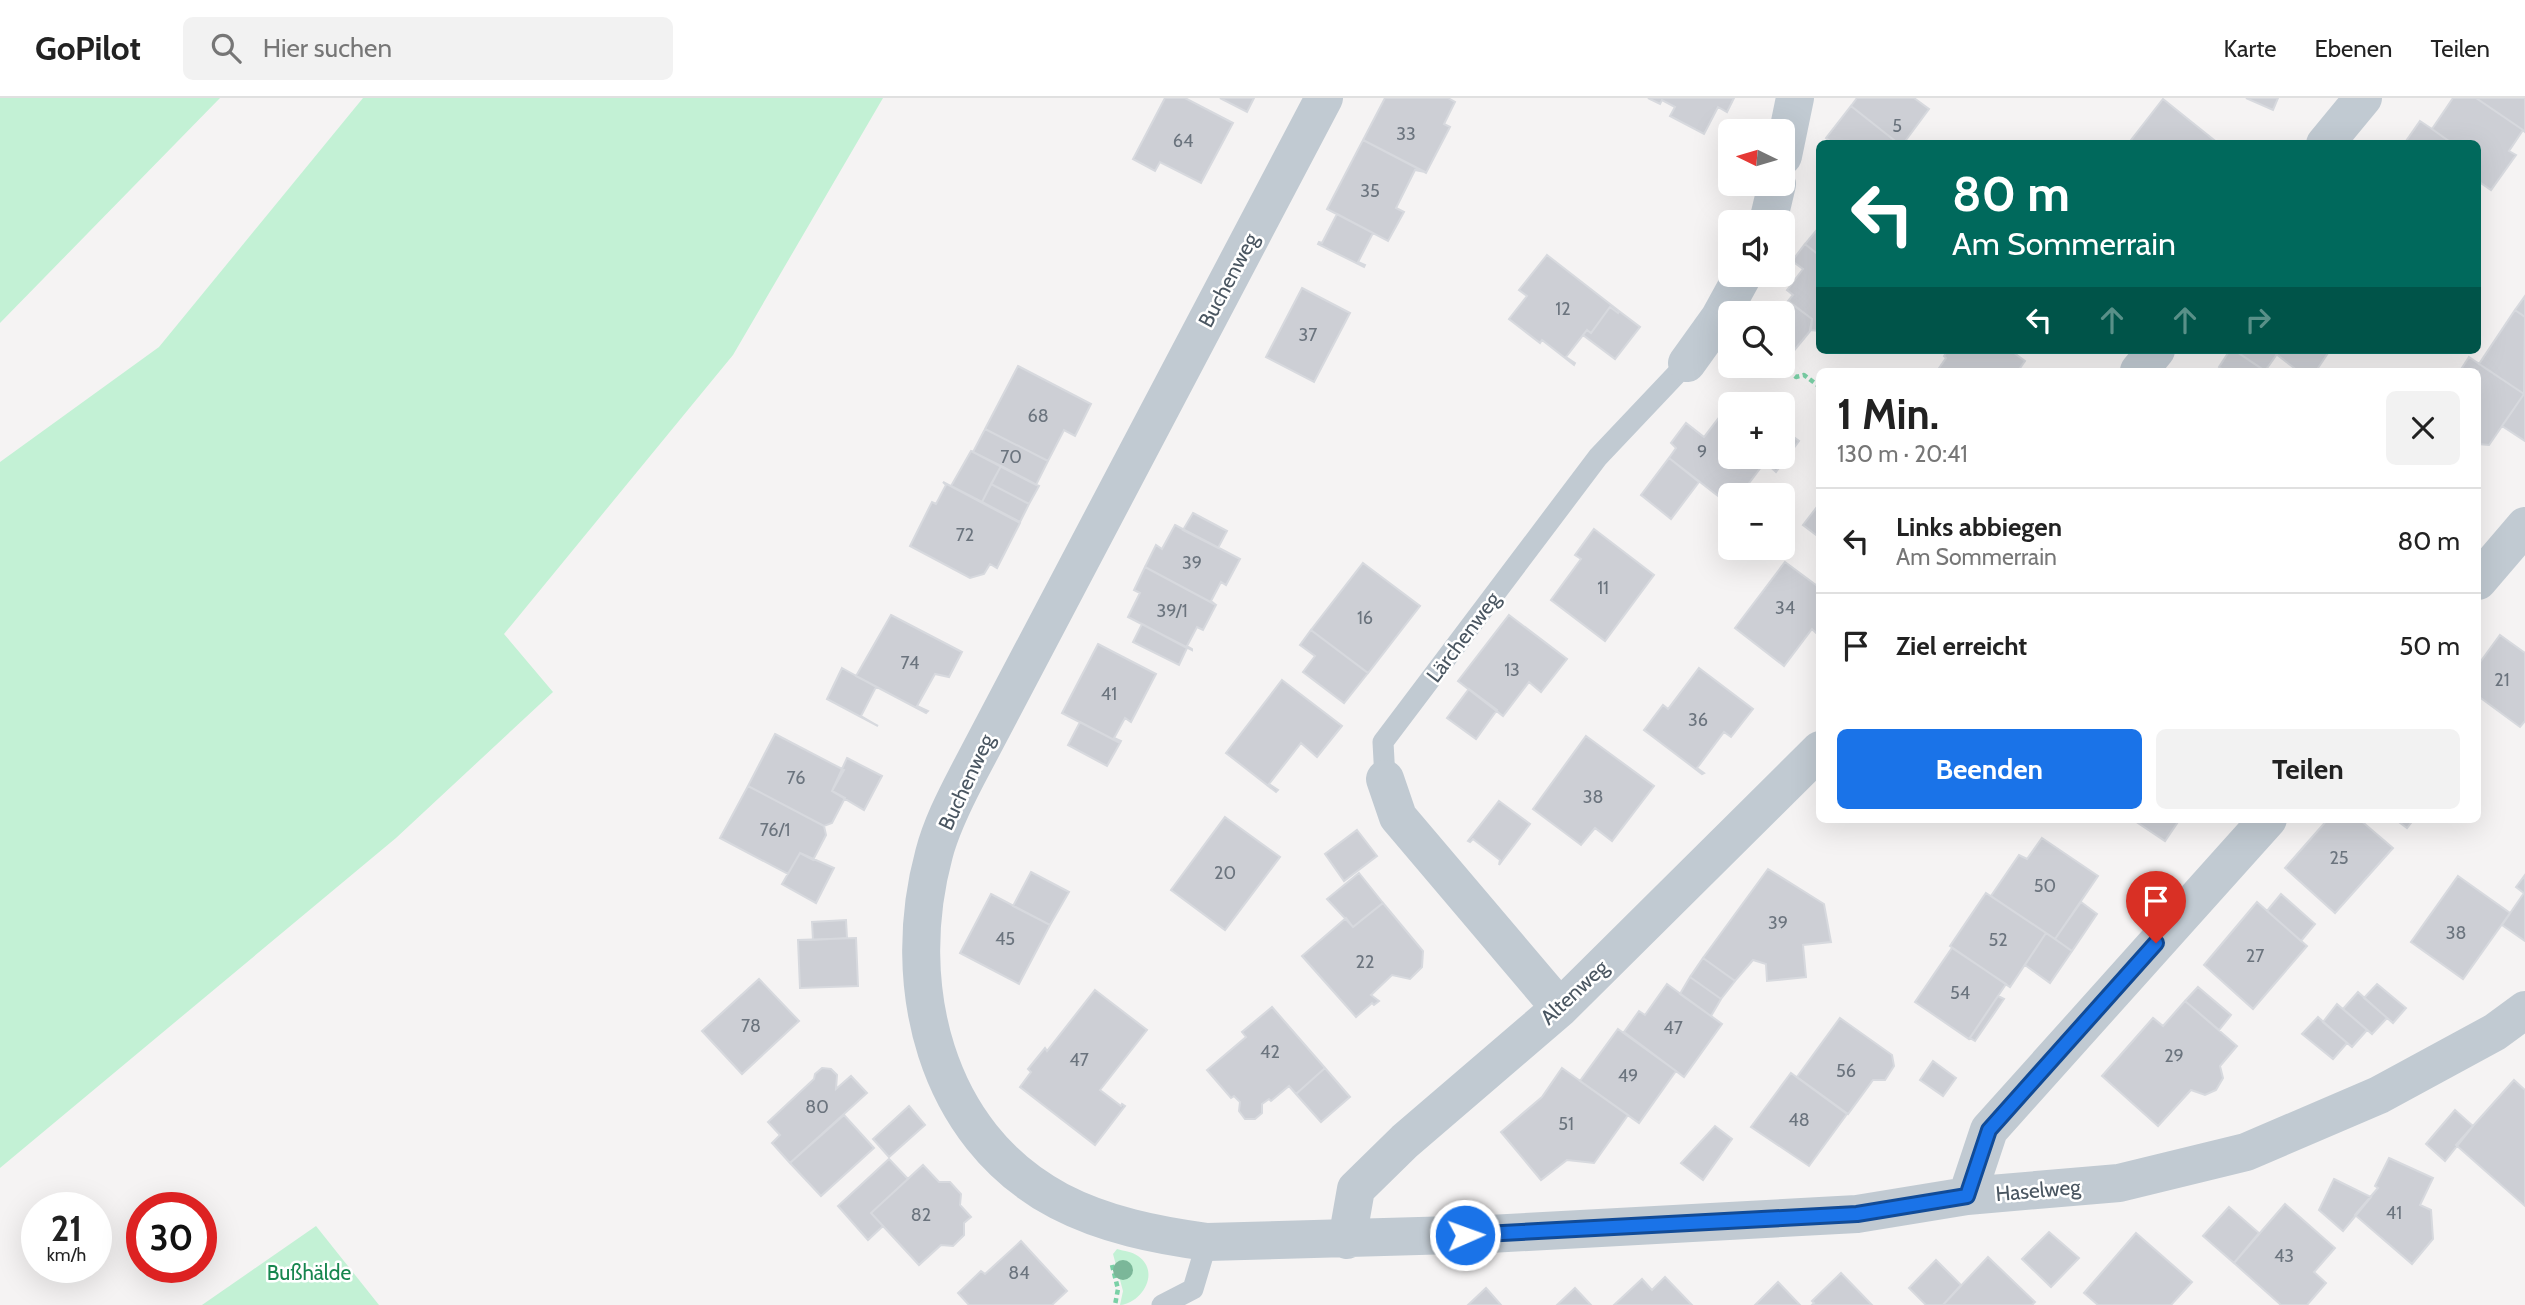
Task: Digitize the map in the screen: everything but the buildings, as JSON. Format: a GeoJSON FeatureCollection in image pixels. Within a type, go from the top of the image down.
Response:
{"type":"FeatureCollection","features":[{"type":"Feature","properties":{"kind":"street","name":"Buchenweg"},"geometry":{"type":"LineString","coordinates":[[1324,98],[949,811],[934,854],[920,943],[924,1004],[941,1066],[957,1102],[981,1140],[1015,1171],[1059,1201],[1134,1229],[1166,1237],[1207,1242],[1347,1240]]}},
{"type":"Feature","properties":{"kind":"street"},"geometry":{"type":"LineString","coordinates":[[1791,119],[1795,98]]}},
{"type":"Feature","properties":{"kind":"street"},"geometry":{"type":"LineString","coordinates":[[2328,140],[2363,98]]}},
{"type":"Feature","properties":{"kind":"street","name":"Lärchenweg"},"geometry":{"type":"LineString","coordinates":[[1687,363],[1720,317],[1737,287]]}},
{"type":"Feature","properties":{"kind":"street"},"geometry":{"type":"LineString","coordinates":[[2141,368],[2153,354]]}},
{"type":"Feature","properties":{"kind":"street"},"geometry":{"type":"LineString","coordinates":[[2481,577],[2525,526]]}},
{"type":"Feature","properties":{"kind":"street","name":"Altenweg"},"geometry":{"type":"LineString","coordinates":[[1347,1240],[1356,1189],[1405,1141],[1560,1008],[1816,754]]}},
{"type":"Feature","properties":{"kind":"street","name":"Lärchenweg"},"geometry":{"type":"LineString","coordinates":[[1385,779],[1398,817],[1560,1008]]}},
{"type":"Feature","properties":{"kind":"street"},"geometry":{"type":"LineString","coordinates":[[1967,1196],[1989,1130],[2264,823]]}},
{"type":"Feature","properties":{"kind":"street","name":"Haselweg"},"geometry":{"type":"LineString","coordinates":[[1347,1240],[1857,1214],[1967,1196],[2119,1183],[2246,1152],[2379,1095],[2495,1032],[2525,1010]]}},
{"type":"Feature","properties":{"kind":"lane","name":"Lärchenweg"},"geometry":{"type":"LineString","coordinates":[[1385,779],[1383,742],[1598,457],[1687,363]]}},
{"type":"Feature","properties":{"kind":"lane"},"geometry":{"type":"LineString","coordinates":[[1162,1305],[1193,1289],[1207,1242]]}},
{"type":"Feature","properties":{"kind":"path"},"geometry":{"type":"LineString","coordinates":[[1795,376],[1804,374],[1816,384]]}},
{"type":"Feature","properties":{"kind":"path"},"geometry":{"type":"LineString","coordinates":[[1107,1254],[1116,1273],[1118,1289],[1115,1305]]}},
{"type":"Feature","properties":{"kind":"green space"},"geometry":{"type":"Polygon","coordinates":[[[0,98],[220,98],[0,323],[0,98]]]}},
{"type":"Feature","properties":{"kind":"green space"},"geometry":{"type":"Polygon","coordinates":[[[363,98],[883,98],[733,355],[504,634],[553,692],[396,838],[0,1168],[0,462],[159,347],[363,98]]]}},
{"type":"Feature","properties":{"kind":"green space","name":"Bußhälde"},"geometry":{"type":"Polygon","coordinates":[[[316,1226],[379,1305],[202,1305],[316,1226]]]}},
{"type":"Feature","properties":{"kind":"green space"},"geometry":{"type":"Polygon","coordinates":[[[1117,1249],[1138,1256],[1148,1270],[1146,1286],[1141,1293],[1128,1303],[1120,1305],[1123,1291],[1113,1254],[1117,1249]]]}},
{"type":"Feature","properties":{"kind":"route"},"geometry":{"type":"LineString","coordinates":[[1465,1235],[1857,1214],[1967,1196],[1989,1130],[2156,943]]}}]}
